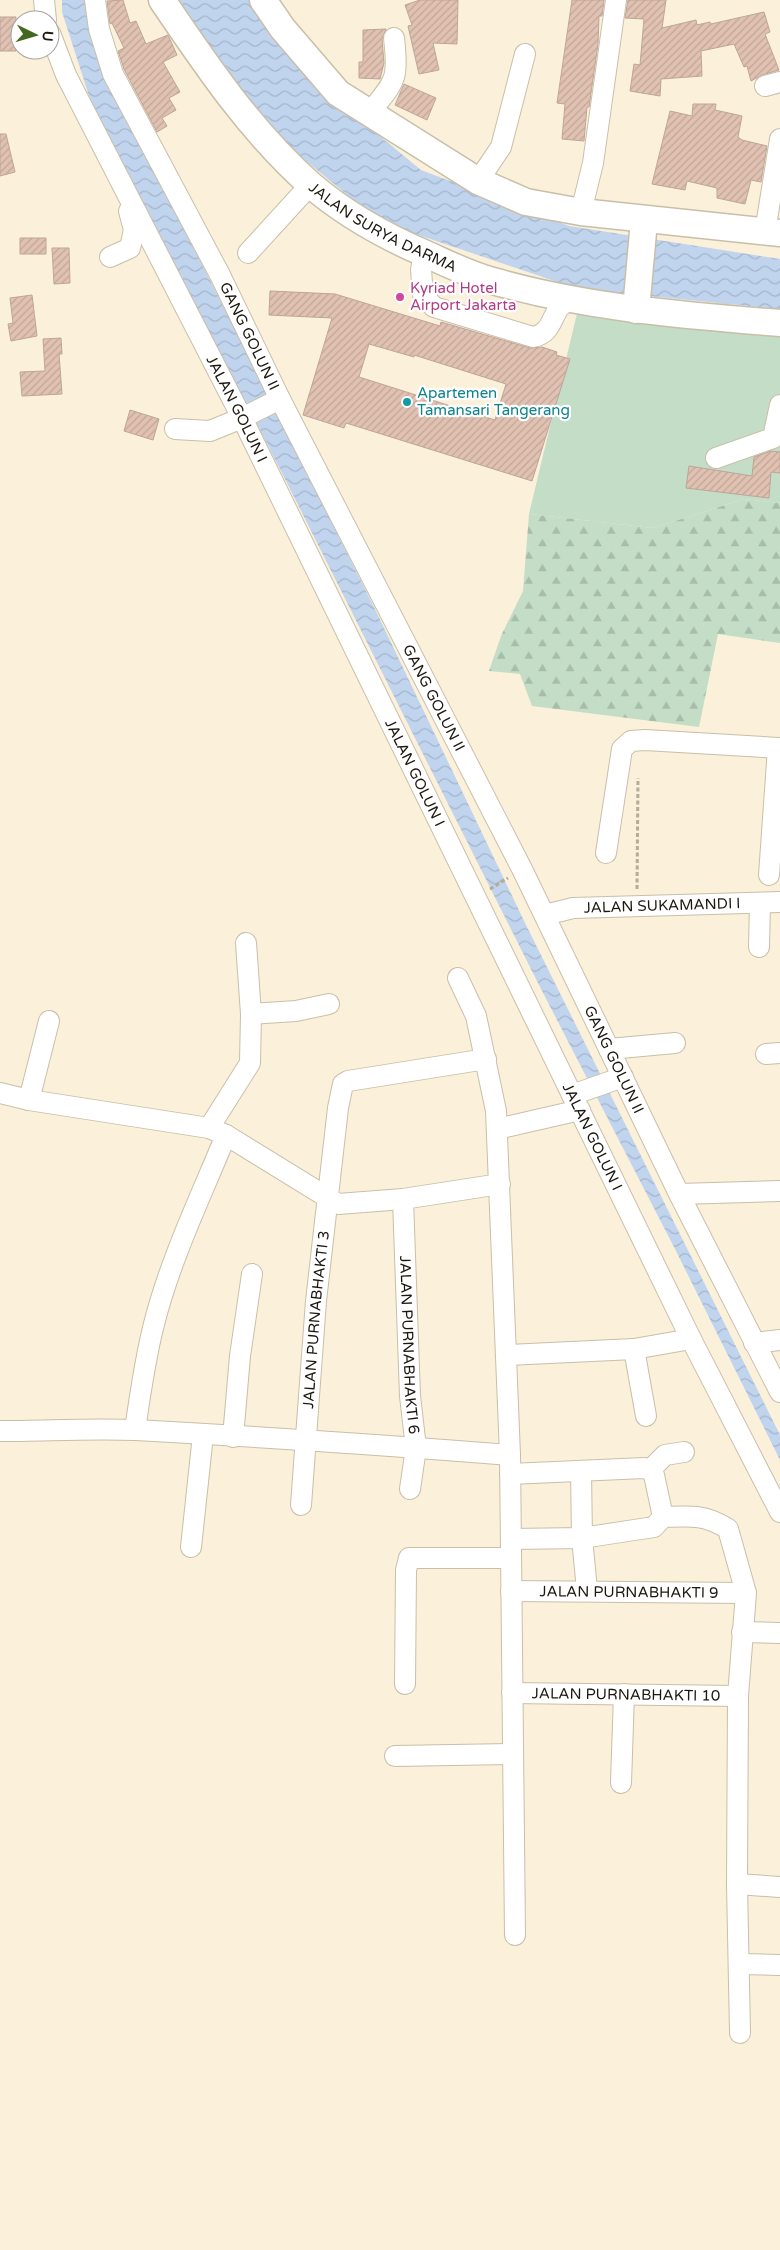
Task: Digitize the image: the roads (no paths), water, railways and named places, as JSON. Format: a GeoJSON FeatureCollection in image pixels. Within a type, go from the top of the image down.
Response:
{"type":"FeatureCollection","features":[{"type":"Feature","properties":{"kind":"main road","name":"JALAN SURYA DARMA"},"geometry":{"type":"LineString","coordinates":[[162,0],[199,55],[262,137],[311,184],[354,218],[393,240],[492,281],[569,299],[636,305],[780,323]]}},
{"type":"Feature","properties":{"kind":"main road"},"geometry":{"type":"LineString","coordinates":[[263,0],[283,29],[338,93],[478,181],[526,202],[581,212],[773,232]]}},
{"type":"Feature","properties":{"kind":"main road"},"geometry":{"type":"LineString","coordinates":[[607,214],[629,223],[642,234]]}},
{"type":"Feature","properties":{"kind":"main road"},"geometry":{"type":"LineString","coordinates":[[642,234],[654,228],[687,222]]}},
{"type":"Feature","properties":{"kind":"main road"},"geometry":{"type":"LineString","coordinates":[[636,305],[642,234]]}},
{"type":"Feature","properties":{"kind":"street","name":"GANG GOLUN II"},"geometry":{"type":"LineString","coordinates":[[95,0],[99,30],[113,74],[220,276],[278,400],[545,915],[609,1049],[618,1079],[780,1392]]}},
{"type":"Feature","properties":{"kind":"street"},"geometry":{"type":"LineString","coordinates":[[581,212],[593,163],[616,0]]}},
{"type":"Feature","properties":{"kind":"street"},"geometry":{"type":"LineString","coordinates":[[369,114],[394,81],[397,65],[394,38]]}},
{"type":"Feature","properties":{"kind":"street"},"geometry":{"type":"LineString","coordinates":[[478,181],[501,147],[525,54]]}},
{"type":"Feature","properties":{"kind":"street","name":"JALAN GOLUN I"},"geometry":{"type":"LineString","coordinates":[[60,60],[66,76],[133,206],[245,417],[581,1098],[691,1339],[780,1512]]}},
{"type":"Feature","properties":{"kind":"street"},"geometry":{"type":"LineString","coordinates":[[773,232],[780,139]]}},
{"type":"Feature","properties":{"kind":"street"},"geometry":{"type":"LineString","coordinates":[[248,253],[311,184]]}},
{"type":"Feature","properties":{"kind":"street"},"geometry":{"type":"LineString","coordinates":[[110,257],[130,248],[134,230],[129,215],[130,208],[133,206]]}},
{"type":"Feature","properties":{"kind":"street"},"geometry":{"type":"LineString","coordinates":[[424,253],[421,270],[423,295],[434,307],[533,337],[542,335],[548,330],[558,308],[569,299]]}},
{"type":"Feature","properties":{"kind":"street"},"geometry":{"type":"LineString","coordinates":[[175,428],[210,431],[245,417],[278,400]]}},
{"type":"Feature","properties":{"kind":"street"},"geometry":{"type":"LineString","coordinates":[[716,458],[773,438],[780,404]]}},
{"type":"Feature","properties":{"kind":"street"},"geometry":{"type":"LineString","coordinates":[[606,853],[622,749],[631,741],[645,740],[779,748],[769,875]]}},
{"type":"Feature","properties":{"kind":"street"},"geometry":{"type":"LineString","coordinates":[[759,947],[770,902]]}},
{"type":"Feature","properties":{"kind":"street","name":"JALAN SUKAMANDI I"},"geometry":{"type":"LineString","coordinates":[[545,915],[573,908],[770,902]]}},
{"type":"Feature","properties":{"kind":"street"},"geometry":{"type":"LineString","coordinates":[[135,1430],[141,1387],[154,1324],[167,1280],[218,1131],[250,1063],[251,1014],[246,943]]}},
{"type":"Feature","properties":{"kind":"street"},"geometry":{"type":"LineString","coordinates":[[458,978],[476,1016],[496,1111],[510,1464],[515,1935]]}},
{"type":"Feature","properties":{"kind":"street"},"geometry":{"type":"LineString","coordinates":[[251,1014],[296,1011],[329,1004]]}},
{"type":"Feature","properties":{"kind":"street"},"geometry":{"type":"LineString","coordinates":[[29,1100],[49,1021]]}},
{"type":"Feature","properties":{"kind":"street"},"geometry":{"type":"LineString","coordinates":[[609,1049],[675,1043]]}},
{"type":"Feature","properties":{"kind":"street","name":"JALAN PURNABHAKTI 3"},"geometry":{"type":"LineString","coordinates":[[301,1505],[304,1439],[316,1301],[338,1108],[343,1084],[348,1081],[486,1059]]}},
{"type":"Feature","properties":{"kind":"street"},"geometry":{"type":"LineString","coordinates":[[497,1129],[581,1098],[618,1079]]}},
{"type":"Feature","properties":{"kind":"street"},"geometry":{"type":"LineString","coordinates":[[0,1093],[29,1100],[218,1131],[338,1204],[403,1199],[500,1184]]}},
{"type":"Feature","properties":{"kind":"street"},"geometry":{"type":"LineString","coordinates":[[679,1194],[780,1191]]}},
{"type":"Feature","properties":{"kind":"street","name":"JALAN PURNABHAKTI 6"},"geometry":{"type":"LineString","coordinates":[[403,1199],[410,1396],[416,1448],[410,1489]]}},
{"type":"Feature","properties":{"kind":"street"},"geometry":{"type":"LineString","coordinates":[[233,1437],[240,1356],[252,1274]]}},
{"type":"Feature","properties":{"kind":"street"},"geometry":{"type":"LineString","coordinates":[[506,1355],[634,1349],[691,1339]]}},
{"type":"Feature","properties":{"kind":"street"},"geometry":{"type":"LineString","coordinates":[[754,1343],[780,1340]]}},
{"type":"Feature","properties":{"kind":"street"},"geometry":{"type":"LineString","coordinates":[[634,1349],[646,1416]]}},
{"type":"Feature","properties":{"kind":"street"},"geometry":{"type":"LineString","coordinates":[[0,1431],[135,1430],[233,1437],[304,1439],[416,1448],[510,1464],[581,1472],[644,1468],[650,1470],[654,1475],[663,1517]]}},
{"type":"Feature","properties":{"kind":"street"},"geometry":{"type":"LineString","coordinates":[[191,1547],[203,1435]]}},
{"type":"Feature","properties":{"kind":"street"},"geometry":{"type":"LineString","coordinates":[[650,1470],[665,1455],[684,1452]]}},
{"type":"Feature","properties":{"kind":"street"},"geometry":{"type":"LineString","coordinates":[[581,1472],[582,1538],[586,1590]]}},
{"type":"Feature","properties":{"kind":"street"},"geometry":{"type":"LineString","coordinates":[[404,1684],[406,1570],[408,1558],[511,1548],[654,1527],[663,1517],[700,1516],[714,1520],[728,1529],[746,1593],[738,1696],[737,1884],[740,2033]]}},
{"type":"Feature","properties":{"kind":"street","name":"JALAN PURNABHAKTI 9"},"geometry":{"type":"LineString","coordinates":[[511,1591],[586,1590],[746,1593]]}},
{"type":"Feature","properties":{"kind":"street"},"geometry":{"type":"LineString","coordinates":[[742,1632],[780,1633]]}},
{"type":"Feature","properties":{"kind":"street","name":"JALAN PURNABHAKTI 10"},"geometry":{"type":"LineString","coordinates":[[512,1693],[738,1696]]}},
{"type":"Feature","properties":{"kind":"street"},"geometry":{"type":"LineString","coordinates":[[621,1783],[624,1694]]}},
{"type":"Feature","properties":{"kind":"street"},"geometry":{"type":"LineString","coordinates":[[395,1756],[513,1754]]}},
{"type":"Feature","properties":{"kind":"street"},"geometry":{"type":"LineString","coordinates":[[737,1884],[780,1887]]}},
{"type":"Feature","properties":{"kind":"street"},"geometry":{"type":"LineString","coordinates":[[740,1964],[780,1965]]}},
{"type":"Feature","properties":{"kind":"water"},"geometry":{"type":"Polygon","coordinates":[[[62,0],[84,0],[100,61],[374,607],[526,925],[780,1435],[780,1460],[286,481],[90,99],[62,12],[62,0]]]}},
{"type":"Feature","properties":{"kind":"water"},"geometry":{"type":"Polygon","coordinates":[[[179,0],[250,0],[308,77],[421,170],[569,226],[780,259],[780,309],[578,289],[380,222],[252,116],[179,0]]]}},
{"type":"Feature","properties":{"kind":"place","name":"Kyriad Hotel Airport Jakarta"},"geometry":{"type":"Point","coordinates":[400,297]}},
{"type":"Feature","properties":{"kind":"place","name":"Apartemen Tamansari Tangerang"},"geometry":{"type":"Point","coordinates":[407,402]}}]}
